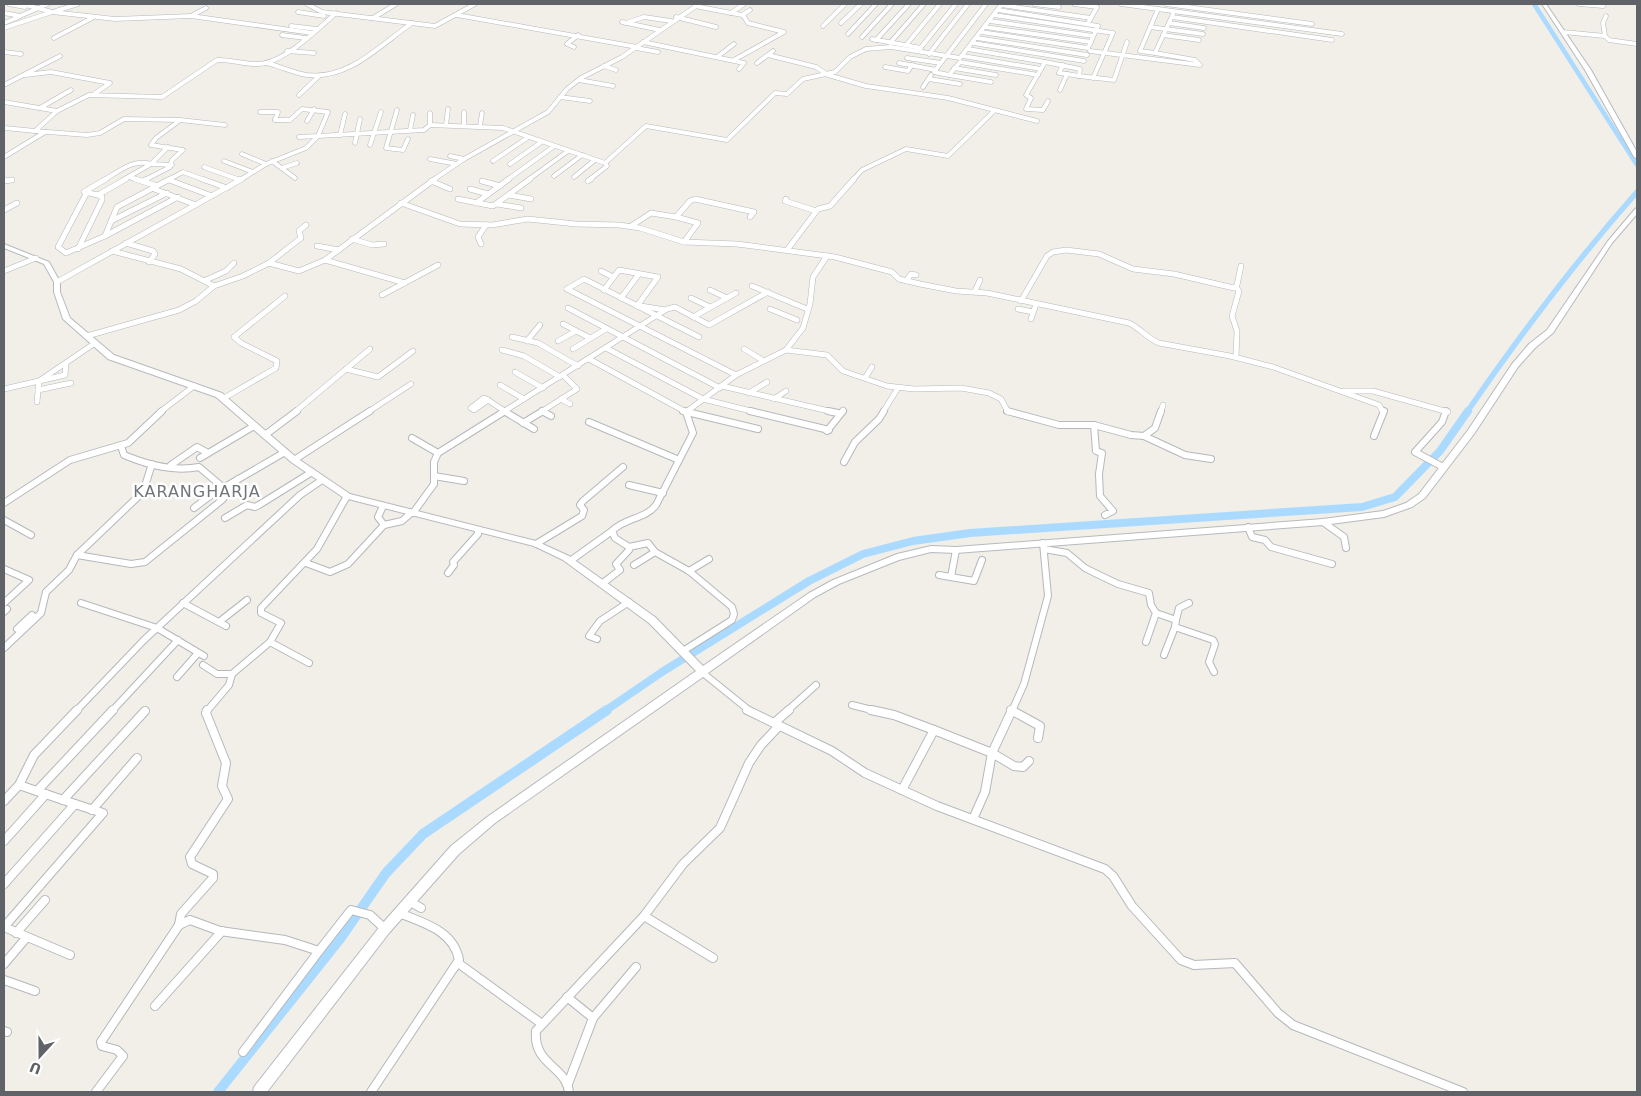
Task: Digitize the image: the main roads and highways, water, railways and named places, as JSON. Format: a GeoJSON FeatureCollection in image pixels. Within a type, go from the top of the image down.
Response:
{"type":"FeatureCollection","features":[{"type":"Feature","properties":{"kind":"waterway"},"geometry":{"type":"LineString","coordinates":[[1534,4],[1637,165]]}},
{"type":"Feature","properties":{"kind":"waterway"},"geometry":{"type":"LineString","coordinates":[[1467,412],[1549,299],[1637,192]]}},
{"type":"Feature","properties":{"kind":"waterway"},"geometry":{"type":"LineString","coordinates":[[605,711],[662,672],[809,581],[863,554],[913,541],[970,533],[1362,507],[1395,497],[1440,451],[1468,411]]}},
{"type":"Feature","properties":{"kind":"waterway"},"geometry":{"type":"LineString","coordinates":[[218,1092],[340,939],[386,873],[423,834],[607,710]]}},
{"type":"Feature","properties":{"kind":"district","name":"KARANGHARJA"},"geometry":{"type":"Point","coordinates":[197,491]}}]}
